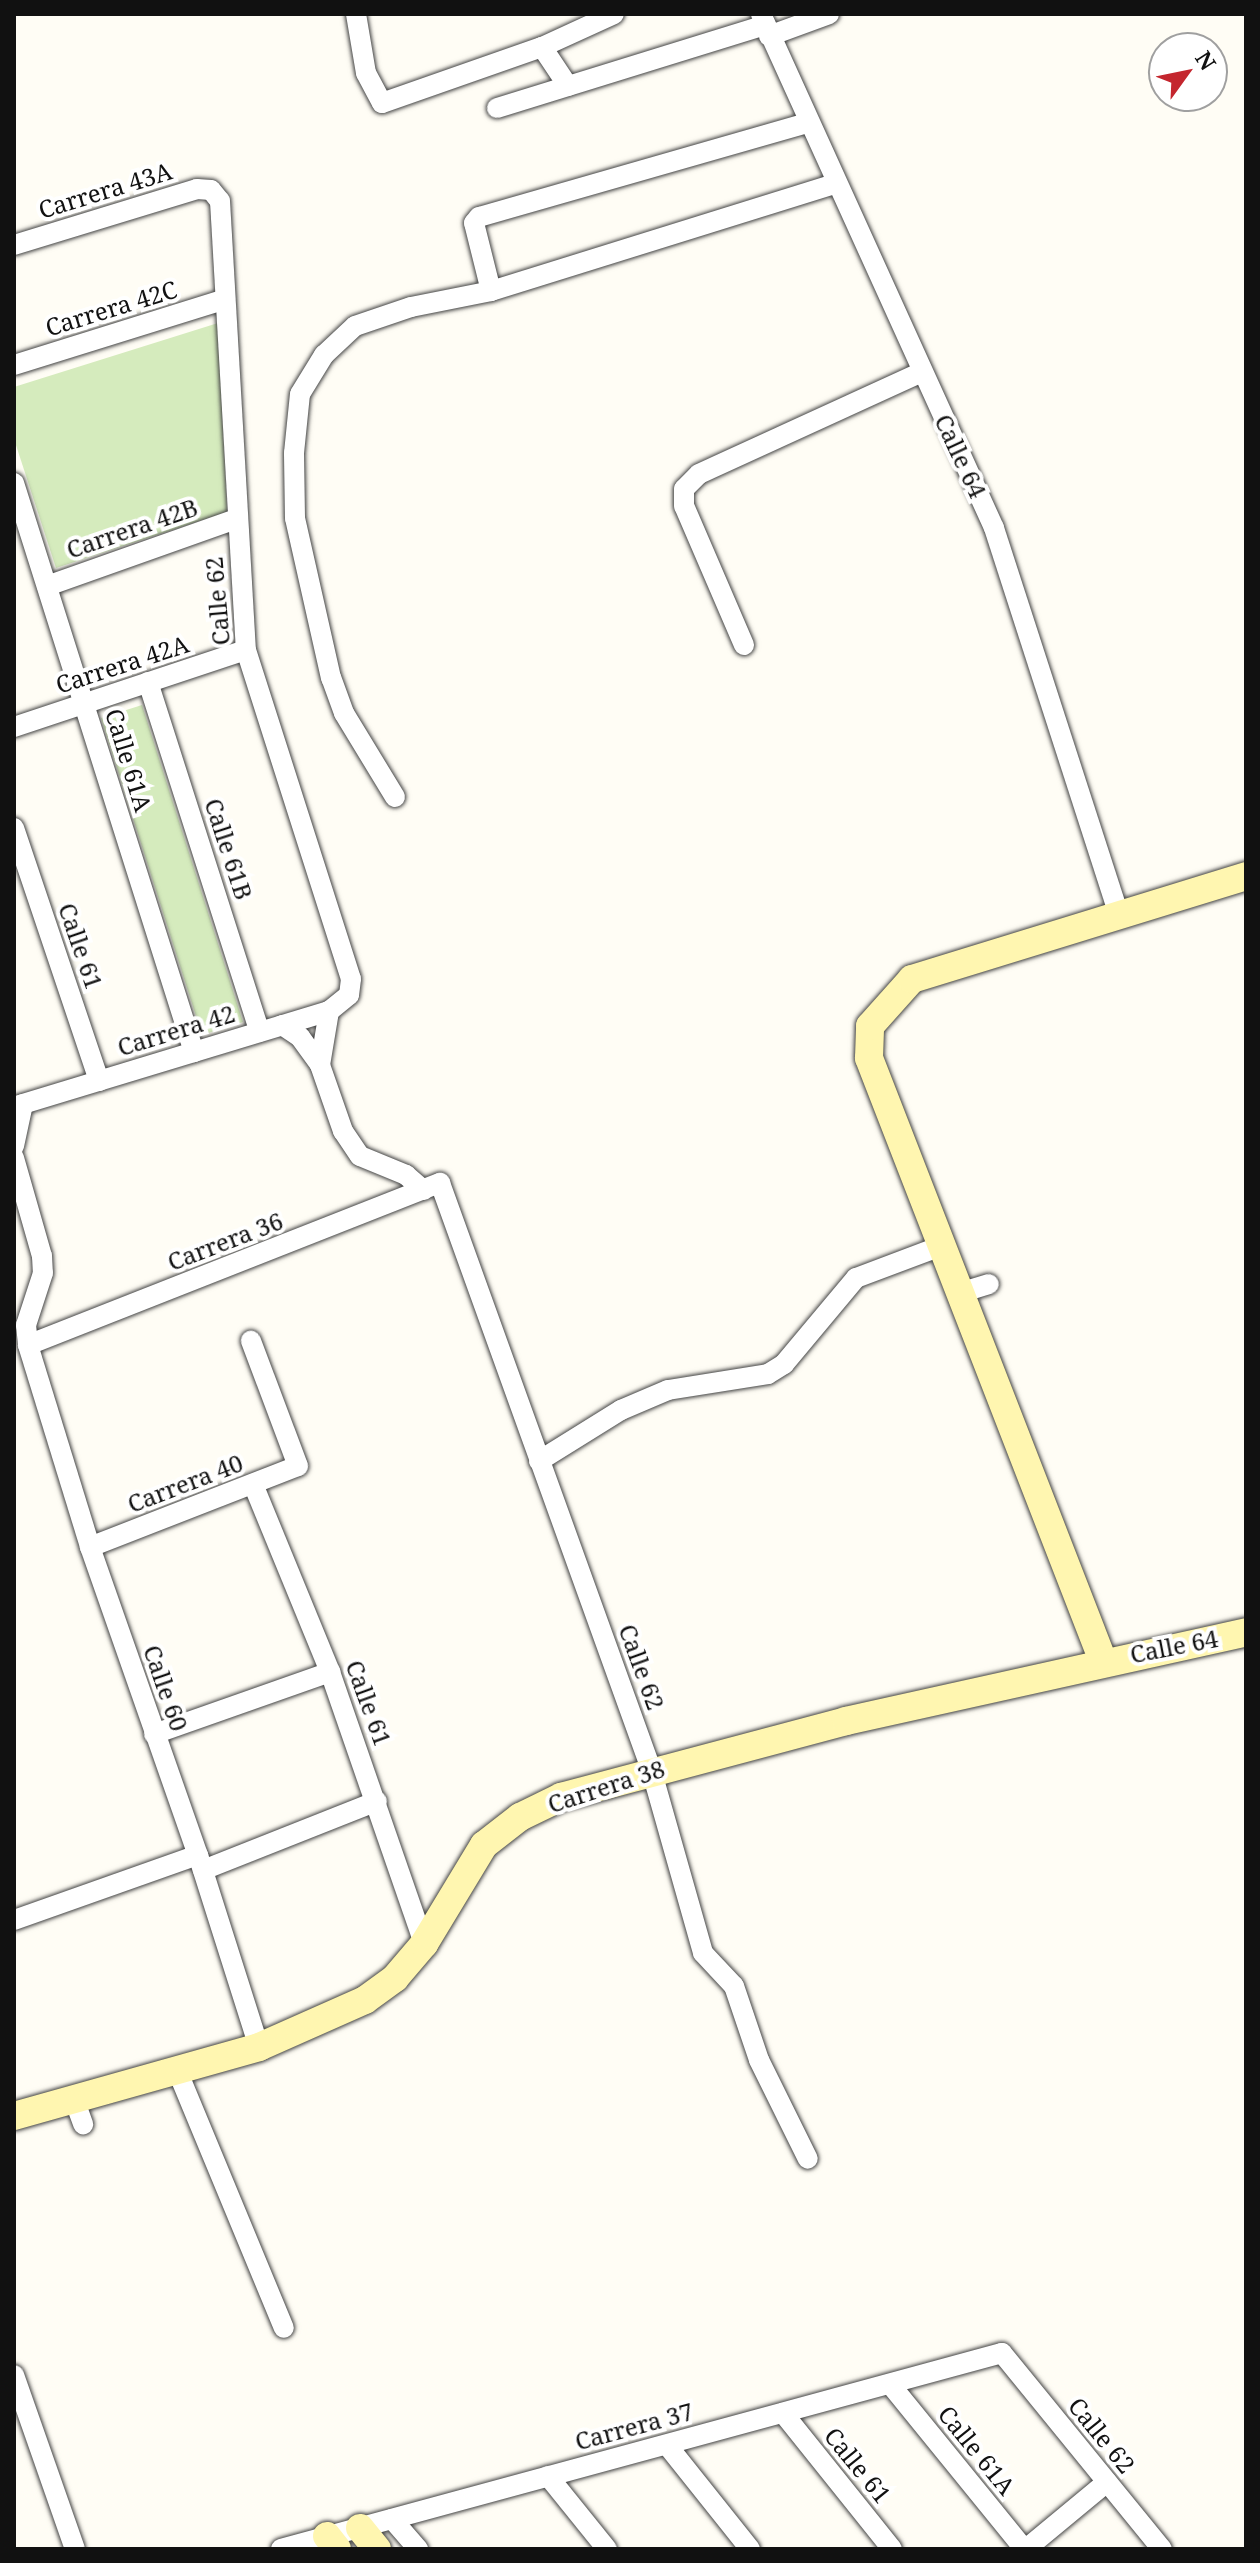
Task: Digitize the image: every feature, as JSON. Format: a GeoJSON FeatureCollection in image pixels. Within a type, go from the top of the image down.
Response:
{"type":"FeatureCollection","features":[{"type":"Feature","properties":{"kind":"main road"},"geometry":{"type":"LineString","coordinates":[[1103,1661],[976,1288],[944,1245],[869,1058],[870,1026],[912,979],[1246,876]]}},
{"type":"Feature","properties":{"kind":"main road","name":"Calle 64"},"geometry":{"type":"LineString","coordinates":[[1103,1661],[1246,1632]]}},
{"type":"Feature","properties":{"kind":"main road","name":"Carrera 38"},"geometry":{"type":"LineString","coordinates":[[14,2116],[78,2112],[177,2070],[259,2047],[365,2000],[395,1978],[424,1944],[484,1845],[520,1817],[561,1797],[651,1769],[1103,1661]]}},
{"type":"Feature","properties":{"kind":"street"},"geometry":{"type":"LineString","coordinates":[[356,14],[366,73],[382,103],[542,47],[614,14]]}},
{"type":"Feature","properties":{"kind":"street"},"geometry":{"type":"LineString","coordinates":[[497,108],[765,25],[829,14]]}},
{"type":"Feature","properties":{"kind":"street","name":"Calle 64"},"geometry":{"type":"LineString","coordinates":[[765,25],[806,123],[994,528],[1119,914]]}},
{"type":"Feature","properties":{"kind":"street"},"geometry":{"type":"LineString","coordinates":[[542,47],[568,86]]}},
{"type":"Feature","properties":{"kind":"street"},"geometry":{"type":"LineString","coordinates":[[491,291],[474,223],[479,217],[806,123]]}},
{"type":"Feature","properties":{"kind":"street"},"geometry":{"type":"LineString","coordinates":[[395,797],[359,740],[331,678],[295,518],[294,453],[300,394],[324,355],[355,326],[411,307],[491,291],[834,184]]}},
{"type":"Feature","properties":{"kind":"street","name":"Carrera 43A"},"geometry":{"type":"LineString","coordinates":[[14,245],[197,189],[211,190]]}},
{"type":"Feature","properties":{"kind":"street","name":"Calle 62"},"geometry":{"type":"LineString","coordinates":[[211,190],[220,201],[223,300],[246,650],[351,979],[349,995]]}},
{"type":"Feature","properties":{"kind":"street","name":"Carrera 42C"},"geometry":{"type":"LineString","coordinates":[[14,365],[223,300]]}},
{"type":"Feature","properties":{"kind":"street"},"geometry":{"type":"LineString","coordinates":[[744,645],[684,506],[684,489],[699,474],[922,372]]}},
{"type":"Feature","properties":{"kind":"street","name":"Calle 61A"},"geometry":{"type":"LineString","coordinates":[[14,483],[194,1052]]}},
{"type":"Feature","properties":{"kind":"street","name":"Carrera 42B"},"geometry":{"type":"LineString","coordinates":[[47,586],[236,519]]}},
{"type":"Feature","properties":{"kind":"street","name":"Carrera 42A"},"geometry":{"type":"LineString","coordinates":[[14,727],[246,650]]}},
{"type":"Feature","properties":{"kind":"street","name":"Calle 61B"},"geometry":{"type":"LineString","coordinates":[[148,682],[260,1032]]}},
{"type":"Feature","properties":{"kind":"street","name":"Calle 61"},"geometry":{"type":"LineString","coordinates":[[14,828],[99,1081]]}},
{"type":"Feature","properties":{"kind":"street","name":"Carrera 42"},"geometry":{"type":"LineString","coordinates":[[18,1106],[329,1011],[349,995]]}},
{"type":"Feature","properties":{"kind":"street"},"geometry":{"type":"LineString","coordinates":[[320,1065],[329,1011]]}},
{"type":"Feature","properties":{"kind":"street"},"geometry":{"type":"LineString","coordinates":[[282,1025],[300,1037],[320,1065],[343,1131],[360,1156],[432,1187]]}},
{"type":"Feature","properties":{"kind":"street"},"geometry":{"type":"LineString","coordinates":[[14,1146],[18,1106]]}},
{"type":"Feature","properties":{"kind":"street"},"geometry":{"type":"LineString","coordinates":[[14,1158],[42,1256],[43,1273],[26,1325],[28,1345]]}},
{"type":"Feature","properties":{"kind":"street","name":"Calle 62"},"geometry":{"type":"LineString","coordinates":[[432,1187],[539,1461],[651,1769],[703,1953],[734,1986],[759,2060],[808,2159]]}},
{"type":"Feature","properties":{"kind":"street","name":"Carrera 36"},"geometry":{"type":"LineString","coordinates":[[28,1345],[432,1187]]}},
{"type":"Feature","properties":{"kind":"street"},"geometry":{"type":"LineString","coordinates":[[539,1461],[609,1416],[668,1390],[768,1374],[784,1364],[856,1278],[944,1245]]}},
{"type":"Feature","properties":{"kind":"street","name":"Carrera 40"},"geometry":{"type":"LineString","coordinates":[[90,1547],[298,1466],[251,1341]]}},
{"type":"Feature","properties":{"kind":"street","name":"Calle 60"},"geometry":{"type":"LineString","coordinates":[[28,1345],[90,1547],[201,1863],[259,2047]]}},
{"type":"Feature","properties":{"kind":"street","name":"Calle 61"},"geometry":{"type":"LineString","coordinates":[[253,1484],[330,1672],[424,1944]]}},
{"type":"Feature","properties":{"kind":"street"},"geometry":{"type":"LineString","coordinates":[[154,1734],[330,1672]]}},
{"type":"Feature","properties":{"kind":"street"},"geometry":{"type":"LineString","coordinates":[[14,1920],[201,1863],[377,1801]]}},
{"type":"Feature","properties":{"kind":"street"},"geometry":{"type":"LineString","coordinates":[[177,2070],[284,2328]]}},
{"type":"Feature","properties":{"kind":"street","name":"Calle 62"},"geometry":{"type":"LineString","coordinates":[[1002,2353],[1162,2549]]}},
{"type":"Feature","properties":{"kind":"street","name":"Carrera 37"},"geometry":{"type":"LineString","coordinates":[[281,2549],[368,2538],[392,2519],[1002,2353]]}},
{"type":"Feature","properties":{"kind":"street"},"geometry":{"type":"LineString","coordinates":[[14,2375],[75,2549]]}},
{"type":"Feature","properties":{"kind":"street","name":"Calle 61A"},"geometry":{"type":"LineString","coordinates":[[890,2384],[1025,2549]]}},
{"type":"Feature","properties":{"kind":"street","name":"Calle 61"},"geometry":{"type":"LineString","coordinates":[[783,2413],[892,2549]]}},
{"type":"Feature","properties":{"kind":"street"},"geometry":{"type":"LineString","coordinates":[[667,2445],[750,2549]]}},
{"type":"Feature","properties":{"kind":"street"},"geometry":{"type":"LineString","coordinates":[[548,2476],[607,2549]]}},
{"type":"Feature","properties":{"kind":"street"},"geometry":{"type":"LineString","coordinates":[[1025,2549],[1107,2482]]}},
{"type":"Feature","properties":{"kind":"street"},"geometry":{"type":"LineString","coordinates":[[392,2519],[418,2549]]}},
{"type":"Feature","properties":{"kind":"green space"},"geometry":{"type":"Polygon","coordinates":[[[218,323],[227,512],[56,568],[14,439],[14,387],[218,323]]]}},
{"type":"Feature","properties":{"kind":"green space"},"geometry":{"type":"Polygon","coordinates":[[[142,705],[243,1022],[202,1035],[101,718],[142,705]]]}}]}
